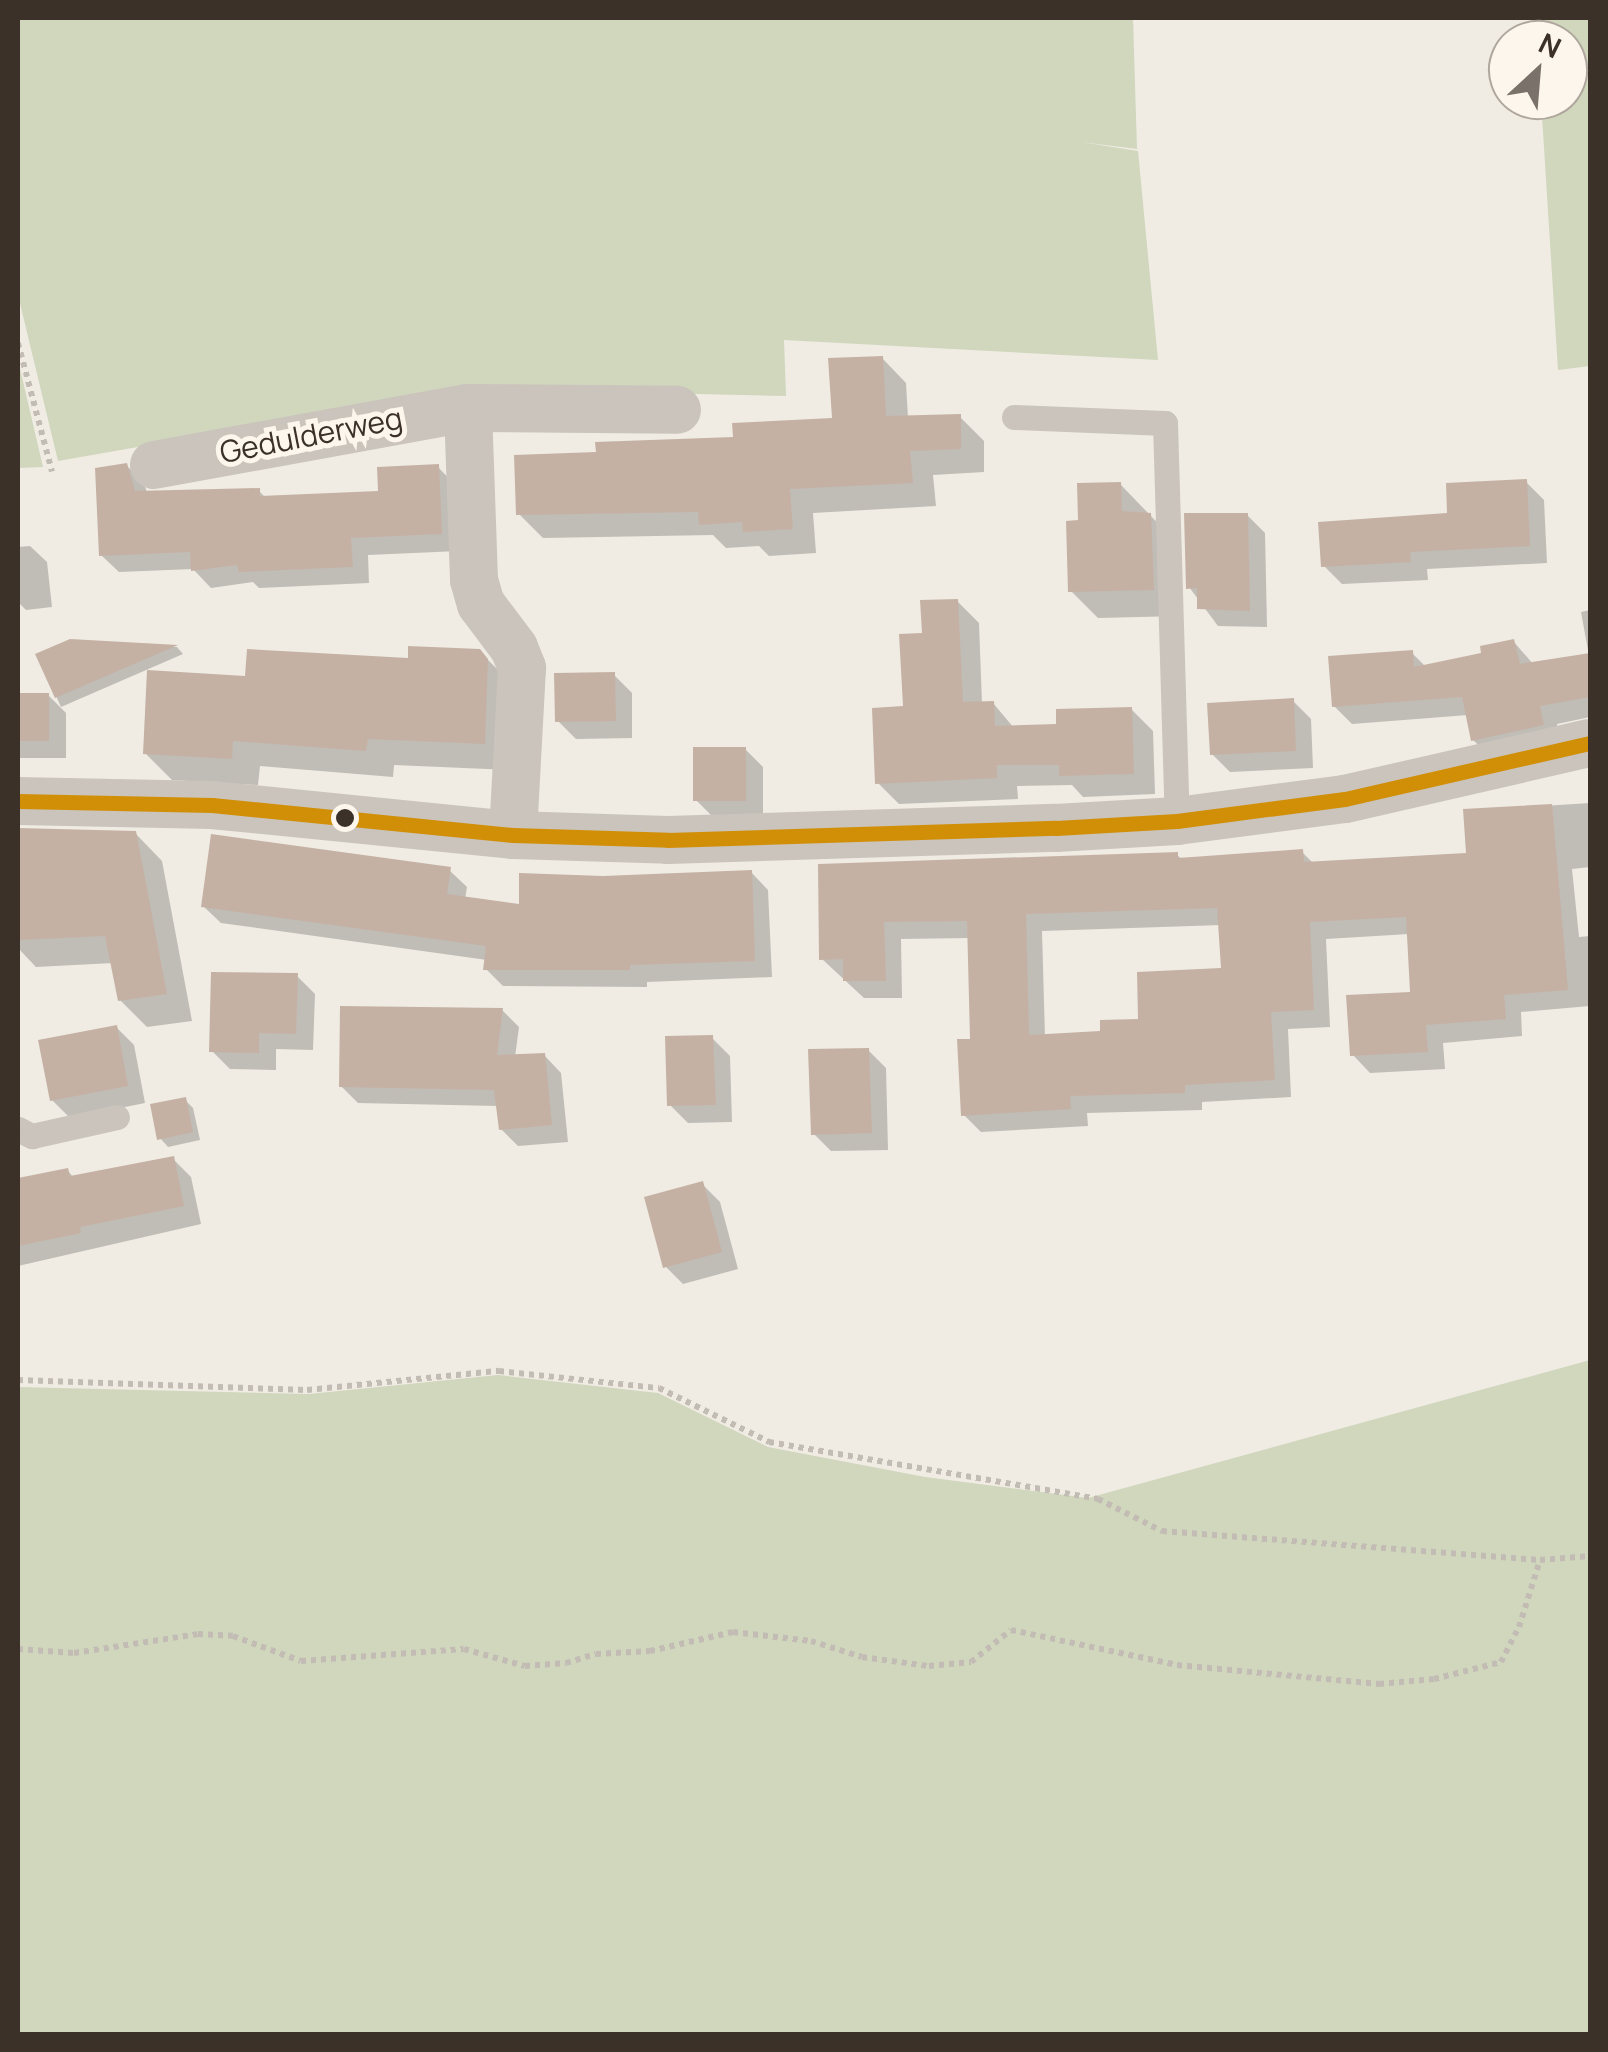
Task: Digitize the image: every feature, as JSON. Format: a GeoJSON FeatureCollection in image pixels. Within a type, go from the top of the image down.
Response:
{"type":"FeatureCollection","features":[{"type":"Feature","properties":{"kind":"street","name":"Gedulderweg"},"geometry":{"type":"LineString","coordinates":[[154,465],[468,408],[677,410]]}},
{"type":"Feature","properties":{"kind":"street"},"geometry":{"type":"LineString","coordinates":[[468,408],[474,580],[481,604],[514,648],[522,668],[513,835]]}},
{"type":"Feature","properties":{"kind":"street"},"geometry":{"type":"LineString","coordinates":[[18,800],[212,805],[513,835],[668,840],[1177,821],[1345,798],[1590,743]]}},
{"type":"Feature","properties":{"kind":"lane"},"geometry":{"type":"LineString","coordinates":[[1014,417],[1165,423],[1177,821]]}},
{"type":"Feature","properties":{"kind":"lane"},"geometry":{"type":"LineString","coordinates":[[18,1130],[32,1136],[117,1117]]}},
{"type":"Feature","properties":{"kind":"path"},"geometry":{"type":"LineString","coordinates":[[18,343],[52,472]]}},
{"type":"Feature","properties":{"kind":"path"},"geometry":{"type":"LineString","coordinates":[[18,1380],[307,1390],[498,1370],[659,1388],[769,1442],[1098,1499],[1162,1530],[1540,1560],[1590,1556]]}},
{"type":"Feature","properties":{"kind":"path"},"geometry":{"type":"LineString","coordinates":[[18,1648],[74,1653],[198,1634],[233,1636],[301,1661],[464,1649],[525,1666],[566,1663],[596,1654],[650,1651],[733,1632],[812,1641],[862,1658],[930,1666],[971,1662],[1011,1630],[1177,1665],[1379,1684],[1434,1678],[1501,1662],[1520,1627],[1540,1560]]}},
{"type":"Feature","properties":{"kind":"green space"},"geometry":{"type":"Polygon","coordinates":[[[18,18],[1133,18],[1137,149],[1081,142],[1138,151],[1158,360],[784,340],[786,396],[469,389],[58,461],[18,295],[18,18]]]}},
{"type":"Feature","properties":{"kind":"green space"},"geometry":{"type":"Polygon","coordinates":[[[1590,18],[1590,366],[1558,370],[1542,120],[1588,120],[1588,20],[1536,20],[1590,18]]]}},
{"type":"Feature","properties":{"kind":"green space"},"geometry":{"type":"Polygon","coordinates":[[[18,360],[43,467],[18,468],[18,360]]]}},
{"type":"Feature","properties":{"kind":"green space"},"geometry":{"type":"Polygon","coordinates":[[[1590,1360],[1590,2034],[18,2034],[18,1387],[309,1394],[498,1375],[658,1393],[768,1447],[925,1477],[1088,1498],[1590,1360]]]}},
{"type":"Feature","properties":{"kind":"building"},"geometry":{"type":"Polygon","coordinates":[[[883,356],[886,416],[961,414],[961,449],[910,451],[913,483],[790,489],[793,529],[743,532],[742,522],[699,525],[698,512],[516,515],[514,455],[596,452],[595,442],[733,437],[732,423],[832,418],[828,358],[883,356]]]}},
{"type":"Feature","properties":{"kind":"building"},"geometry":{"type":"Polygon","coordinates":[[[127,463],[135,491],[260,488],[260,496],[378,491],[377,467],[439,464],[442,534],[351,538],[353,567],[239,572],[237,565],[191,571],[190,552],[99,556],[95,468],[127,463]]]}},
{"type":"Feature","properties":{"kind":"building"},"geometry":{"type":"Polygon","coordinates":[[[1527,479],[1530,546],[1410,552],[1411,562],[1321,567],[1318,522],[1447,513],[1446,483],[1527,479]]]}},
{"type":"Feature","properties":{"kind":"building"},"geometry":{"type":"Polygon","coordinates":[[[1121,482],[1122,511],[1151,513],[1154,590],[1068,592],[1066,521],[1078,520],[1077,483],[1121,482]]]}},
{"type":"Feature","properties":{"kind":"building"},"geometry":{"type":"Polygon","coordinates":[[[1184,513],[1248,513],[1250,611],[1197,609],[1197,588],[1186,589],[1184,513]]]}},
{"type":"Feature","properties":{"kind":"building"},"geometry":{"type":"Polygon","coordinates":[[[958,599],[963,702],[994,701],[995,726],[1056,724],[1056,709],[1132,707],[1134,774],[1059,776],[1059,765],[997,765],[997,778],[875,784],[872,708],[903,706],[899,634],[922,633],[920,600],[958,599]]]}},
{"type":"Feature","properties":{"kind":"building"},"geometry":{"type":"Polygon","coordinates":[[[70,639],[178,645],[55,698],[35,654],[70,639]]]}},
{"type":"Feature","properties":{"kind":"building"},"geometry":{"type":"Polygon","coordinates":[[[1514,639],[1520,664],[1590,653],[1590,697],[1540,706],[1544,725],[1471,741],[1462,697],[1332,707],[1328,656],[1413,650],[1414,667],[1481,653],[1480,646],[1514,639]]]}},
{"type":"Feature","properties":{"kind":"building"},"geometry":{"type":"Polygon","coordinates":[[[408,646],[480,649],[488,659],[485,744],[368,739],[366,751],[233,741],[232,759],[143,754],[147,670],[245,676],[247,649],[408,658],[408,646]]]}},
{"type":"Feature","properties":{"kind":"building"},"geometry":{"type":"Polygon","coordinates":[[[615,672],[616,721],[555,722],[554,673],[615,672]]]}},
{"type":"Feature","properties":{"kind":"building"},"geometry":{"type":"Polygon","coordinates":[[[18,693],[49,693],[49,741],[18,741],[18,693]]]}},
{"type":"Feature","properties":{"kind":"building"},"geometry":{"type":"Polygon","coordinates":[[[1294,698],[1296,751],[1210,755],[1207,703],[1294,698]]]}},
{"type":"Feature","properties":{"kind":"building"},"geometry":{"type":"Polygon","coordinates":[[[693,747],[746,747],[746,801],[693,801],[693,747]]]}},
{"type":"Feature","properties":{"kind":"building"},"geometry":{"type":"Polygon","coordinates":[[[1552,804],[1568,990],[1504,995],[1506,1019],[1426,1025],[1428,1052],[1350,1056],[1346,995],[1410,992],[1406,917],[1310,922],[1314,1010],[1271,1012],[1275,1080],[1185,1085],[1185,1093],[1070,1096],[1071,1109],[961,1116],[957,1039],[970,1039],[967,921],[884,922],[886,981],[843,981],[843,959],[819,960],[818,864],[1178,852],[1178,858],[1303,849],[1304,862],[1466,853],[1463,809],[1552,804]],[[1217,908],[1026,914],[1029,1035],[1100,1031],[1100,1020],[1138,1019],[1137,972],[1221,968],[1217,908]]]}},
{"type":"Feature","properties":{"kind":"building"},"geometry":{"type":"Polygon","coordinates":[[[18,828],[136,831],[167,994],[118,1001],[105,936],[18,940],[18,828]]]}},
{"type":"Feature","properties":{"kind":"building"},"geometry":{"type":"Polygon","coordinates":[[[211,834],[451,867],[447,894],[519,904],[519,873],[603,876],[752,870],[755,961],[630,965],[630,970],[483,970],[486,946],[201,907],[211,834]]]}},
{"type":"Feature","properties":{"kind":"building"},"geometry":{"type":"Polygon","coordinates":[[[211,972],[298,973],[296,1034],[259,1033],[259,1053],[209,1052],[211,972]]]}},
{"type":"Feature","properties":{"kind":"building"},"geometry":{"type":"Polygon","coordinates":[[[340,1006],[503,1008],[497,1055],[545,1053],[552,1125],[499,1130],[494,1090],[339,1087],[340,1006]]]}},
{"type":"Feature","properties":{"kind":"building"},"geometry":{"type":"Polygon","coordinates":[[[117,1025],[128,1086],[50,1101],[38,1040],[117,1025]]]}},
{"type":"Feature","properties":{"kind":"building"},"geometry":{"type":"Polygon","coordinates":[[[713,1035],[716,1105],[667,1106],[665,1036],[713,1035]]]}},
{"type":"Feature","properties":{"kind":"building"},"geometry":{"type":"Polygon","coordinates":[[[869,1048],[872,1133],[811,1135],[808,1049],[869,1048]]]}},
{"type":"Feature","properties":{"kind":"building"},"geometry":{"type":"Polygon","coordinates":[[[186,1097],[193,1132],[157,1140],[150,1104],[186,1097]]]}},
{"type":"Feature","properties":{"kind":"building"},"geometry":{"type":"Polygon","coordinates":[[[174,1156],[184,1206],[80,1227],[81,1233],[18,1246],[18,1178],[68,1168],[70,1176],[174,1156]]]}},
{"type":"Feature","properties":{"kind":"building"},"geometry":{"type":"Polygon","coordinates":[[[703,1181],[722,1252],[663,1268],[644,1197],[703,1181]]]}},
{"type":"Feature","properties":{"kind":"transit line"},"geometry":{"type":"LineString","coordinates":[[18,801],[212,805],[513,835],[668,840],[1056,828],[1177,821],[1345,799],[1590,743]]}}]}
